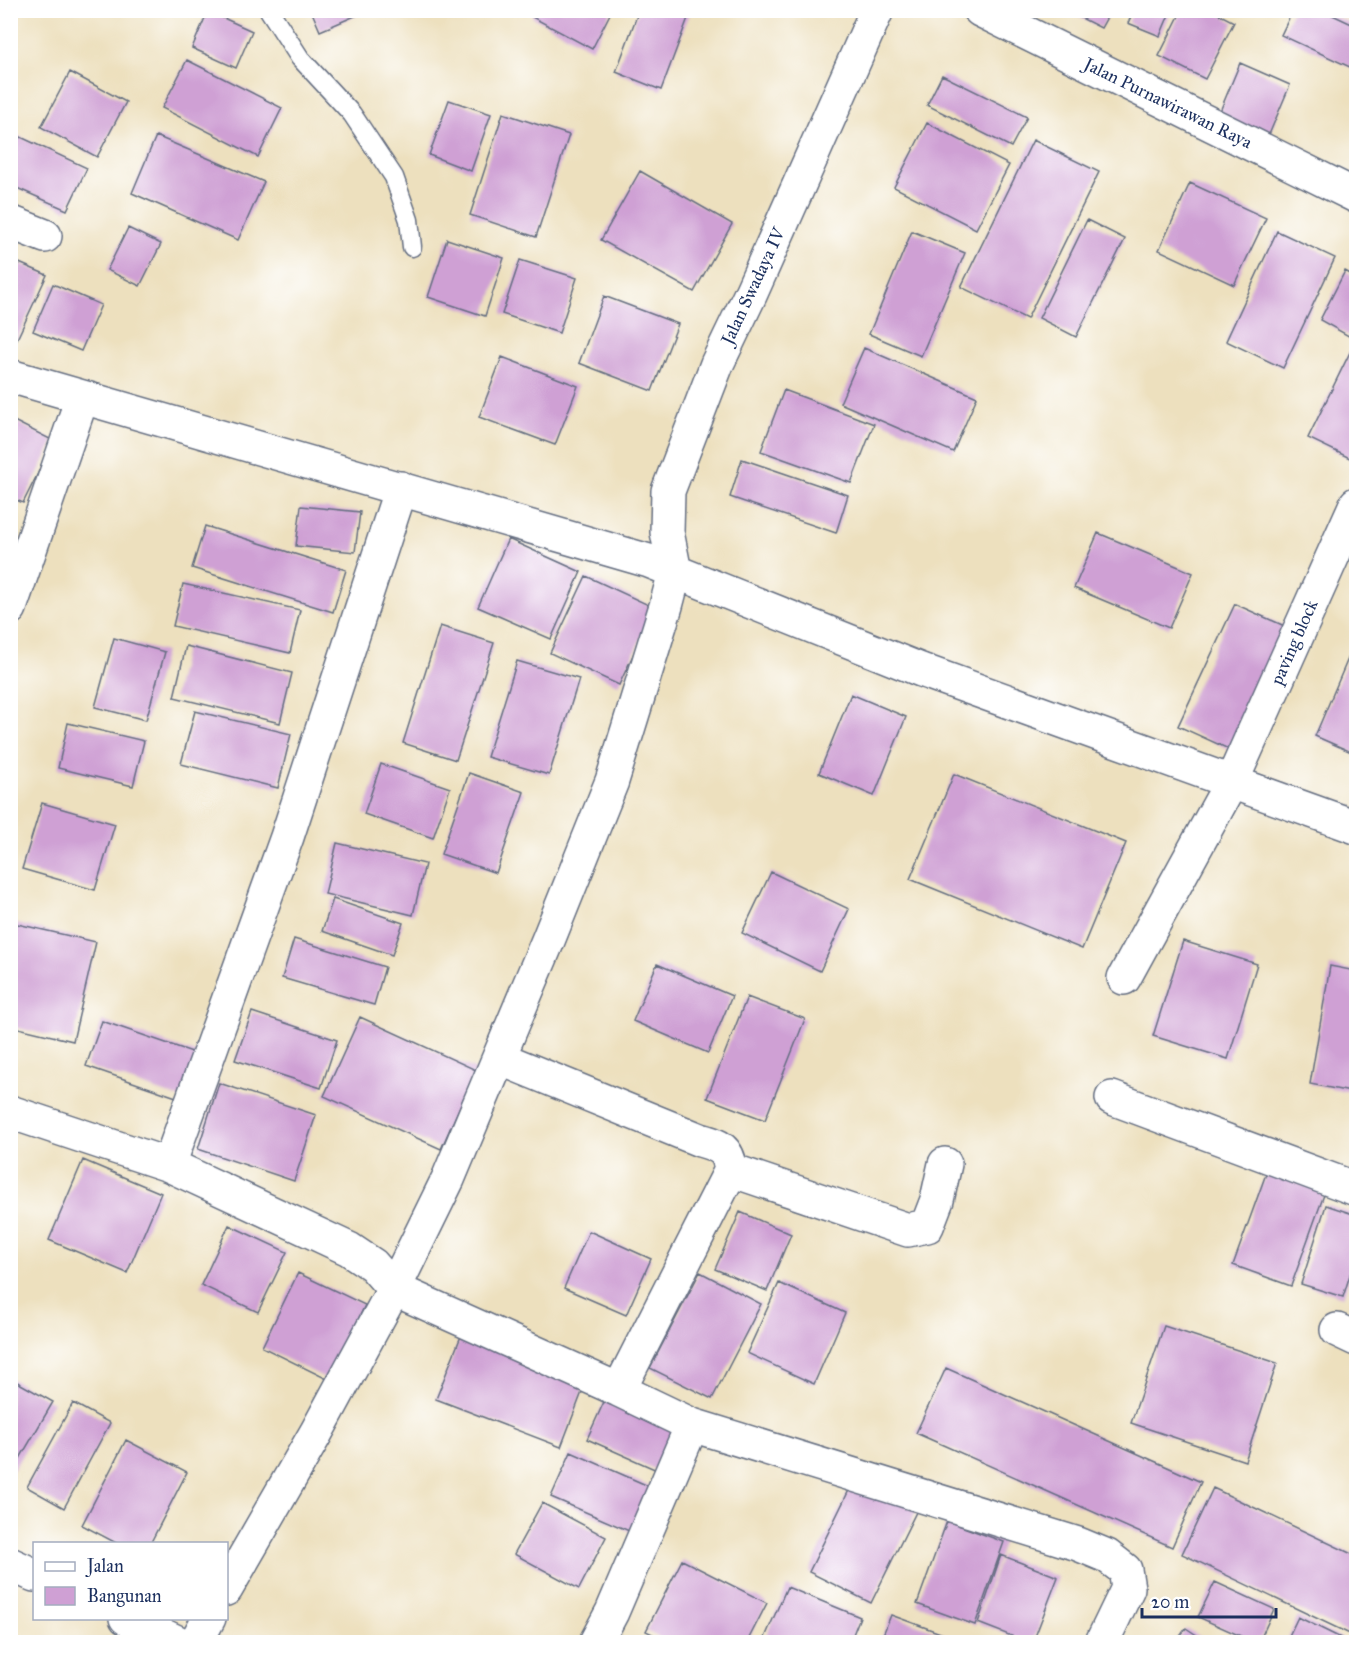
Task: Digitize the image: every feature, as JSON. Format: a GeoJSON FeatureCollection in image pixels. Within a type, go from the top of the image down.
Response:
{"type":"FeatureCollection","features":[{"type":"Feature","properties":{"kind":"street","name":"Jalan Swadaya IV"},"geometry":{"type":"LineString","coordinates":[[675,572],[667,532],[668,491],[717,364],[877,10]]}},
{"type":"Feature","properties":{"kind":"street","name":"Jalan Purnawirawan Raya"},"geometry":{"type":"LineString","coordinates":[[980,10],[1356,196]]}},
{"type":"Feature","properties":{"kind":"street"},"geometry":{"type":"LineString","coordinates":[[10,222],[45,236]]}},
{"type":"Feature","properties":{"kind":"street"},"geometry":{"type":"LineString","coordinates":[[10,376],[649,561],[921,670],[1356,827]]}},
{"type":"Feature","properties":{"kind":"street"},"geometry":{"type":"LineString","coordinates":[[10,608],[82,398]]}},
{"type":"Feature","properties":{"kind":"street"},"geometry":{"type":"LineString","coordinates":[[169,1165],[287,837],[400,488]]}},
{"type":"Feature","properties":{"kind":"street","name":"paving block"},"geometry":{"type":"LineString","coordinates":[[1125,978],[1232,781],[1356,504]]}},
{"type":"Feature","properties":{"kind":"street"},"geometry":{"type":"LineString","coordinates":[[228,1586],[310,1443],[394,1289],[448,1179],[500,1058],[612,781],[675,572]]}},
{"type":"Feature","properties":{"kind":"street"},"geometry":{"type":"LineString","coordinates":[[500,1058],[719,1146],[729,1156],[731,1170],[619,1390]]}},
{"type":"Feature","properties":{"kind":"street"},"geometry":{"type":"LineString","coordinates":[[1112,1098],[1356,1189]]}},
{"type":"Feature","properties":{"kind":"street"},"geometry":{"type":"LineString","coordinates":[[10,1112],[169,1165],[349,1250],[373,1265],[394,1289],[692,1425],[1078,1544],[1107,1556],[1125,1570],[1128,1588],[1102,1642]]}},
{"type":"Feature","properties":{"kind":"street"},"geometry":{"type":"LineString","coordinates":[[731,1170],[908,1230],[927,1226],[937,1200],[945,1164]]}},
{"type":"Feature","properties":{"kind":"street"},"geometry":{"type":"LineString","coordinates":[[596,1642],[612,1612],[692,1425]]}},
{"type":"Feature","properties":{"kind":"street"},"geometry":{"type":"LineString","coordinates":[[10,1564],[33,1575]]}},
{"type":"Feature","properties":{"kind":"street"},"geometry":{"type":"LineString","coordinates":[[130,1620],[177,1642]]}},
{"type":"Feature","properties":{"kind":"street"},"geometry":{"type":"LineString","coordinates":[[196,1642],[208,1620]]}},
{"type":"Feature","properties":{"kind":"lane"},"geometry":{"type":"LineString","coordinates":[[269,10],[300,58],[352,114],[394,177],[409,220],[412,247]]}},
{"type":"Feature","properties":{"kind":"building"},"geometry":{"type":"Polygon","coordinates":[[[311,10],[361,10],[362,13],[320,31],[311,10]]]}},
{"type":"Feature","properties":{"kind":"building"},"geometry":{"type":"Polygon","coordinates":[[[535,10],[612,10],[592,49],[532,17],[535,10]]]}},
{"type":"Feature","properties":{"kind":"building"},"geometry":{"type":"Polygon","coordinates":[[[639,10],[691,10],[661,90],[616,72],[639,10]]]}},
{"type":"Feature","properties":{"kind":"building"},"geometry":{"type":"Polygon","coordinates":[[[1075,10],[1111,10],[1101,28],[1073,14],[1075,10]]]}},
{"type":"Feature","properties":{"kind":"building"},"geometry":{"type":"Polygon","coordinates":[[[1134,10],[1171,10],[1160,36],[1128,23],[1134,10]]]}},
{"type":"Feature","properties":{"kind":"building"},"geometry":{"type":"Polygon","coordinates":[[[1182,10],[1211,10],[1234,22],[1205,79],[1159,56],[1182,10]]]}},
{"type":"Feature","properties":{"kind":"building"},"geometry":{"type":"Polygon","coordinates":[[[1293,10],[1322,10],[1356,26],[1356,59],[1352,68],[1281,35],[1293,10]]]}},
{"type":"Feature","properties":{"kind":"building"},"geometry":{"type":"Polygon","coordinates":[[[208,11],[252,31],[236,68],[192,48],[208,11]]]}},
{"type":"Feature","properties":{"kind":"building"},"geometry":{"type":"Polygon","coordinates":[[[187,60],[282,108],[258,157],[162,108],[187,60]]]}},
{"type":"Feature","properties":{"kind":"building"},"geometry":{"type":"Polygon","coordinates":[[[1240,63],[1290,85],[1268,137],[1218,116],[1240,63]]]}},
{"type":"Feature","properties":{"kind":"building"},"geometry":{"type":"Polygon","coordinates":[[[70,72],[126,102],[97,157],[41,127],[70,72]]]}},
{"type":"Feature","properties":{"kind":"building"},"geometry":{"type":"Polygon","coordinates":[[[942,75],[1027,117],[1011,147],[927,105],[942,75]]]}},
{"type":"Feature","properties":{"kind":"building"},"geometry":{"type":"Polygon","coordinates":[[[449,100],[491,114],[471,171],[429,155],[449,100]]]}},
{"type":"Feature","properties":{"kind":"building"},"geometry":{"type":"Polygon","coordinates":[[[503,113],[569,135],[536,237],[470,215],[503,113]]]}},
{"type":"Feature","properties":{"kind":"building"},"geometry":{"type":"Polygon","coordinates":[[[927,123],[1009,165],[976,229],[894,187],[927,123]]]}},
{"type":"Feature","properties":{"kind":"building"},"geometry":{"type":"Polygon","coordinates":[[[10,132],[87,168],[67,210],[10,185],[10,132]]]}},
{"type":"Feature","properties":{"kind":"building"},"geometry":{"type":"Polygon","coordinates":[[[156,136],[264,182],[238,240],[132,193],[156,136]]]}},
{"type":"Feature","properties":{"kind":"building"},"geometry":{"type":"Polygon","coordinates":[[[1033,140],[1099,172],[1027,319],[961,287],[1033,140]]]}},
{"type":"Feature","properties":{"kind":"building"},"geometry":{"type":"Polygon","coordinates":[[[640,171],[732,224],[694,292],[601,240],[640,171]]]}},
{"type":"Feature","properties":{"kind":"building"},"geometry":{"type":"Polygon","coordinates":[[[1190,183],[1266,218],[1234,285],[1159,250],[1190,183]]]}},
{"type":"Feature","properties":{"kind":"building"},"geometry":{"type":"Polygon","coordinates":[[[1087,220],[1125,239],[1076,337],[1039,318],[1087,220]]]}},
{"type":"Feature","properties":{"kind":"building"},"geometry":{"type":"Polygon","coordinates":[[[128,228],[161,244],[140,286],[107,270],[128,228]]]}},
{"type":"Feature","properties":{"kind":"building"},"geometry":{"type":"Polygon","coordinates":[[[912,231],[965,253],[921,356],[869,334],[912,231]]]}},
{"type":"Feature","properties":{"kind":"building"},"geometry":{"type":"Polygon","coordinates":[[[1277,231],[1335,258],[1283,368],[1226,341],[1277,231]]]}},
{"type":"Feature","properties":{"kind":"building"},"geometry":{"type":"Polygon","coordinates":[[[447,239],[504,258],[485,316],[428,297],[447,239]]]}},
{"type":"Feature","properties":{"kind":"building"},"geometry":{"type":"Polygon","coordinates":[[[10,259],[47,275],[17,339],[10,336],[10,259]]]}},
{"type":"Feature","properties":{"kind":"building"},"geometry":{"type":"Polygon","coordinates":[[[520,260],[577,278],[559,333],[502,314],[520,260]]]}},
{"type":"Feature","properties":{"kind":"building"},"geometry":{"type":"Polygon","coordinates":[[[1345,271],[1356,277],[1356,340],[1320,320],[1345,271]]]}},
{"type":"Feature","properties":{"kind":"building"},"geometry":{"type":"Polygon","coordinates":[[[53,284],[101,305],[81,351],[33,331],[53,284]]]}},
{"type":"Feature","properties":{"kind":"building"},"geometry":{"type":"Polygon","coordinates":[[[604,296],[678,324],[652,391],[579,363],[604,296]]]}},
{"type":"Feature","properties":{"kind":"building"},"geometry":{"type":"Polygon","coordinates":[[[1356,340],[1356,461],[1308,438],[1356,340]]]}},
{"type":"Feature","properties":{"kind":"building"},"geometry":{"type":"Polygon","coordinates":[[[864,348],[977,397],[953,452],[840,403],[864,348]]]}},
{"type":"Feature","properties":{"kind":"building"},"geometry":{"type":"Polygon","coordinates":[[[502,357],[578,386],[555,445],[479,417],[502,357]]]}},
{"type":"Feature","properties":{"kind":"building"},"geometry":{"type":"Polygon","coordinates":[[[784,390],[874,424],[851,483],[761,451],[784,390]]]}},
{"type":"Feature","properties":{"kind":"building"},"geometry":{"type":"Polygon","coordinates":[[[10,419],[54,441],[23,503],[10,497],[10,419]]]}},
{"type":"Feature","properties":{"kind":"building"},"geometry":{"type":"Polygon","coordinates":[[[742,459],[848,495],[836,533],[730,497],[742,459]]]}},
{"type":"Feature","properties":{"kind":"building"},"geometry":{"type":"Polygon","coordinates":[[[301,506],[360,512],[355,552],[296,546],[301,506]]]}},
{"type":"Feature","properties":{"kind":"building"},"geometry":{"type":"Polygon","coordinates":[[[205,526],[346,570],[333,612],[192,568],[205,526]]]}},
{"type":"Feature","properties":{"kind":"building"},"geometry":{"type":"Polygon","coordinates":[[[1098,533],[1193,573],[1169,628],[1074,588],[1098,533]]]}},
{"type":"Feature","properties":{"kind":"building"},"geometry":{"type":"Polygon","coordinates":[[[508,539],[581,572],[551,639],[478,607],[508,539]]]}},
{"type":"Feature","properties":{"kind":"building"},"geometry":{"type":"Polygon","coordinates":[[[586,576],[655,608],[619,685],[550,653],[586,576]]]}},
{"type":"Feature","properties":{"kind":"building"},"geometry":{"type":"Polygon","coordinates":[[[183,584],[300,610],[290,653],[173,626],[183,584]]]}},
{"type":"Feature","properties":{"kind":"building"},"geometry":{"type":"Polygon","coordinates":[[[1235,604],[1289,628],[1233,751],[1178,726],[1235,604]]]}},
{"type":"Feature","properties":{"kind":"building"},"geometry":{"type":"Polygon","coordinates":[[[440,626],[494,643],[456,760],[403,743],[440,626]]]}},
{"type":"Feature","properties":{"kind":"building"},"geometry":{"type":"Polygon","coordinates":[[[114,638],[165,652],[146,720],[95,707],[114,638]]]}},
{"type":"Feature","properties":{"kind":"building"},"geometry":{"type":"Polygon","coordinates":[[[1356,640],[1356,754],[1315,736],[1356,640]]]}},
{"type":"Feature","properties":{"kind":"building"},"geometry":{"type":"Polygon","coordinates":[[[186,646],[292,673],[280,723],[174,697],[186,646]]]}},
{"type":"Feature","properties":{"kind":"building"},"geometry":{"type":"Polygon","coordinates":[[[517,661],[579,679],[549,775],[487,757],[517,661]]]}},
{"type":"Feature","properties":{"kind":"building"},"geometry":{"type":"Polygon","coordinates":[[[851,694],[906,717],[874,796],[819,773],[851,694]]]}},
{"type":"Feature","properties":{"kind":"building"},"geometry":{"type":"Polygon","coordinates":[[[195,711],[291,734],[278,788],[181,764],[195,711]]]}},
{"type":"Feature","properties":{"kind":"building"},"geometry":{"type":"Polygon","coordinates":[[[68,723],[144,741],[133,786],[58,768],[68,723]]]}},
{"type":"Feature","properties":{"kind":"building"},"geometry":{"type":"Polygon","coordinates":[[[381,764],[450,788],[433,838],[364,814],[381,764]]]}},
{"type":"Feature","properties":{"kind":"building"},"geometry":{"type":"Polygon","coordinates":[[[469,773],[524,792],[496,873],[441,854],[469,773]]]}},
{"type":"Feature","properties":{"kind":"building"},"geometry":{"type":"Polygon","coordinates":[[[954,774],[1126,843],[1082,949],[910,879],[954,774]]]}},
{"type":"Feature","properties":{"kind":"building"},"geometry":{"type":"Polygon","coordinates":[[[42,803],[115,824],[95,890],[22,869],[42,803]]]}},
{"type":"Feature","properties":{"kind":"building"},"geometry":{"type":"Polygon","coordinates":[[[337,843],[425,864],[413,915],[325,894],[337,843]]]}},
{"type":"Feature","properties":{"kind":"building"},"geometry":{"type":"Polygon","coordinates":[[[771,872],[849,909],[820,971],[742,933],[771,872]]]}},
{"type":"Feature","properties":{"kind":"building"},"geometry":{"type":"Polygon","coordinates":[[[333,899],[403,923],[392,955],[322,931],[333,899]]]}},
{"type":"Feature","properties":{"kind":"building"},"geometry":{"type":"Polygon","coordinates":[[[13,923],[96,942],[73,1041],[10,1026],[10,934],[13,923]]]}},
{"type":"Feature","properties":{"kind":"building"},"geometry":{"type":"Polygon","coordinates":[[[294,939],[385,967],[374,1005],[282,978],[294,939]]]}},
{"type":"Feature","properties":{"kind":"building"},"geometry":{"type":"Polygon","coordinates":[[[1183,941],[1257,964],[1228,1059],[1153,1036],[1183,941]]]}},
{"type":"Feature","properties":{"kind":"building"},"geometry":{"type":"Polygon","coordinates":[[[657,964],[732,996],[708,1053],[633,1021],[657,964]]]}},
{"type":"Feature","properties":{"kind":"building"},"geometry":{"type":"Polygon","coordinates":[[[1330,966],[1356,971],[1356,1093],[1310,1084],[1330,966]]]}},
{"type":"Feature","properties":{"kind":"building"},"geometry":{"type":"Polygon","coordinates":[[[747,997],[805,1019],[765,1120],[707,1098],[747,997]]]}},
{"type":"Feature","properties":{"kind":"building"},"geometry":{"type":"Polygon","coordinates":[[[252,1012],[337,1040],[321,1088],[235,1060],[252,1012]]]}},
{"type":"Feature","properties":{"kind":"building"},"geometry":{"type":"Polygon","coordinates":[[[360,1017],[476,1070],[441,1149],[324,1096],[360,1017]]]}},
{"type":"Feature","properties":{"kind":"building"},"geometry":{"type":"Polygon","coordinates":[[[102,1021],[198,1054],[182,1099],[86,1066],[102,1021]]]}},
{"type":"Feature","properties":{"kind":"building"},"geometry":{"type":"Polygon","coordinates":[[[219,1083],[316,1115],[294,1181],[198,1149],[219,1083]]]}},
{"type":"Feature","properties":{"kind":"building"},"geometry":{"type":"Polygon","coordinates":[[[83,1160],[161,1193],[127,1273],[49,1240],[83,1160]]]}},
{"type":"Feature","properties":{"kind":"building"},"geometry":{"type":"Polygon","coordinates":[[[1267,1171],[1325,1192],[1291,1286],[1233,1265],[1267,1171]]]}},
{"type":"Feature","properties":{"kind":"building"},"geometry":{"type":"Polygon","coordinates":[[[1326,1205],[1356,1215],[1356,1256],[1343,1297],[1301,1284],[1326,1205]]]}},
{"type":"Feature","properties":{"kind":"building"},"geometry":{"type":"Polygon","coordinates":[[[740,1212],[791,1234],[767,1291],[715,1269],[740,1212]]]}},
{"type":"Feature","properties":{"kind":"building"},"geometry":{"type":"Polygon","coordinates":[[[229,1225],[287,1252],[258,1312],[201,1285],[229,1225]]]}},
{"type":"Feature","properties":{"kind":"building"},"geometry":{"type":"Polygon","coordinates":[[[589,1231],[651,1259],[626,1315],[564,1288],[589,1231]]]}},
{"type":"Feature","properties":{"kind":"building"},"geometry":{"type":"Polygon","coordinates":[[[700,1272],[761,1304],[712,1399],[650,1368],[700,1272]]]}},
{"type":"Feature","properties":{"kind":"building"},"geometry":{"type":"Polygon","coordinates":[[[298,1273],[365,1305],[329,1380],[262,1347],[298,1273]]]}},
{"type":"Feature","properties":{"kind":"building"},"geometry":{"type":"Polygon","coordinates":[[[779,1283],[845,1313],[814,1384],[747,1353],[779,1283]]]}},
{"type":"Feature","properties":{"kind":"building"},"geometry":{"type":"Polygon","coordinates":[[[1164,1326],[1277,1363],[1245,1461],[1131,1423],[1164,1326]]]}},
{"type":"Feature","properties":{"kind":"building"},"geometry":{"type":"Polygon","coordinates":[[[463,1331],[587,1379],[561,1447],[436,1399],[463,1331]]]}},
{"type":"Feature","properties":{"kind":"building"},"geometry":{"type":"Polygon","coordinates":[[[946,1368],[1201,1482],[1172,1547],[916,1433],[946,1368]]]}},
{"type":"Feature","properties":{"kind":"building"},"geometry":{"type":"Polygon","coordinates":[[[10,1378],[53,1402],[12,1472],[10,1472],[10,1378]]]}},
{"type":"Feature","properties":{"kind":"building"},"geometry":{"type":"Polygon","coordinates":[[[608,1393],[689,1430],[668,1475],[587,1439],[608,1393]]]}},
{"type":"Feature","properties":{"kind":"building"},"geometry":{"type":"Polygon","coordinates":[[[73,1403],[110,1423],[64,1508],[27,1487],[73,1403]]]}},
{"type":"Feature","properties":{"kind":"building"},"geometry":{"type":"Polygon","coordinates":[[[126,1440],[187,1472],[151,1542],[114,1542],[82,1525],[126,1440]]]}},
{"type":"Feature","properties":{"kind":"building"},"geometry":{"type":"Polygon","coordinates":[[[571,1452],[662,1492],[643,1537],[551,1497],[571,1452]]]}},
{"type":"Feature","properties":{"kind":"building"},"geometry":{"type":"Polygon","coordinates":[[[855,1478],[917,1510],[871,1603],[809,1572],[855,1478]]]}},
{"type":"Feature","properties":{"kind":"building"},"geometry":{"type":"Polygon","coordinates":[[[1213,1488],[1356,1556],[1356,1637],[1182,1554],[1213,1488]]]}},
{"type":"Feature","properties":{"kind":"building"},"geometry":{"type":"Polygon","coordinates":[[[542,1503],[606,1537],[579,1589],[514,1554],[542,1503]]]}},
{"type":"Feature","properties":{"kind":"building"},"geometry":{"type":"Polygon","coordinates":[[[947,1521],[1004,1542],[975,1625],[917,1604],[947,1521]]]}},
{"type":"Feature","properties":{"kind":"building"},"geometry":{"type":"Polygon","coordinates":[[[1001,1555],[1058,1577],[1033,1642],[1027,1642],[978,1623],[1001,1555]]]}},
{"type":"Feature","properties":{"kind":"building"},"geometry":{"type":"Polygon","coordinates":[[[682,1560],[767,1603],[747,1642],[668,1642],[646,1631],[682,1560]]]}},
{"type":"Feature","properties":{"kind":"building"},"geometry":{"type":"Polygon","coordinates":[[[1215,1582],[1274,1609],[1259,1642],[1254,1642],[1198,1617],[1215,1582]]]}},
{"type":"Feature","properties":{"kind":"building"},"geometry":{"type":"Polygon","coordinates":[[[787,1587],[860,1617],[850,1642],[763,1642],[787,1587]]]}},
{"type":"Feature","properties":{"kind":"building"},"geometry":{"type":"Polygon","coordinates":[[[891,1615],[954,1638],[952,1642],[880,1642],[891,1615]]]}},
{"type":"Feature","properties":{"kind":"building"},"geometry":{"type":"Polygon","coordinates":[[[1298,1617],[1349,1642],[1286,1642],[1298,1617]]]}},
{"type":"Feature","properties":{"kind":"building"},"geometry":{"type":"Polygon","coordinates":[[[1186,1628],[1207,1642],[1176,1642],[1186,1628]]]}}]}
